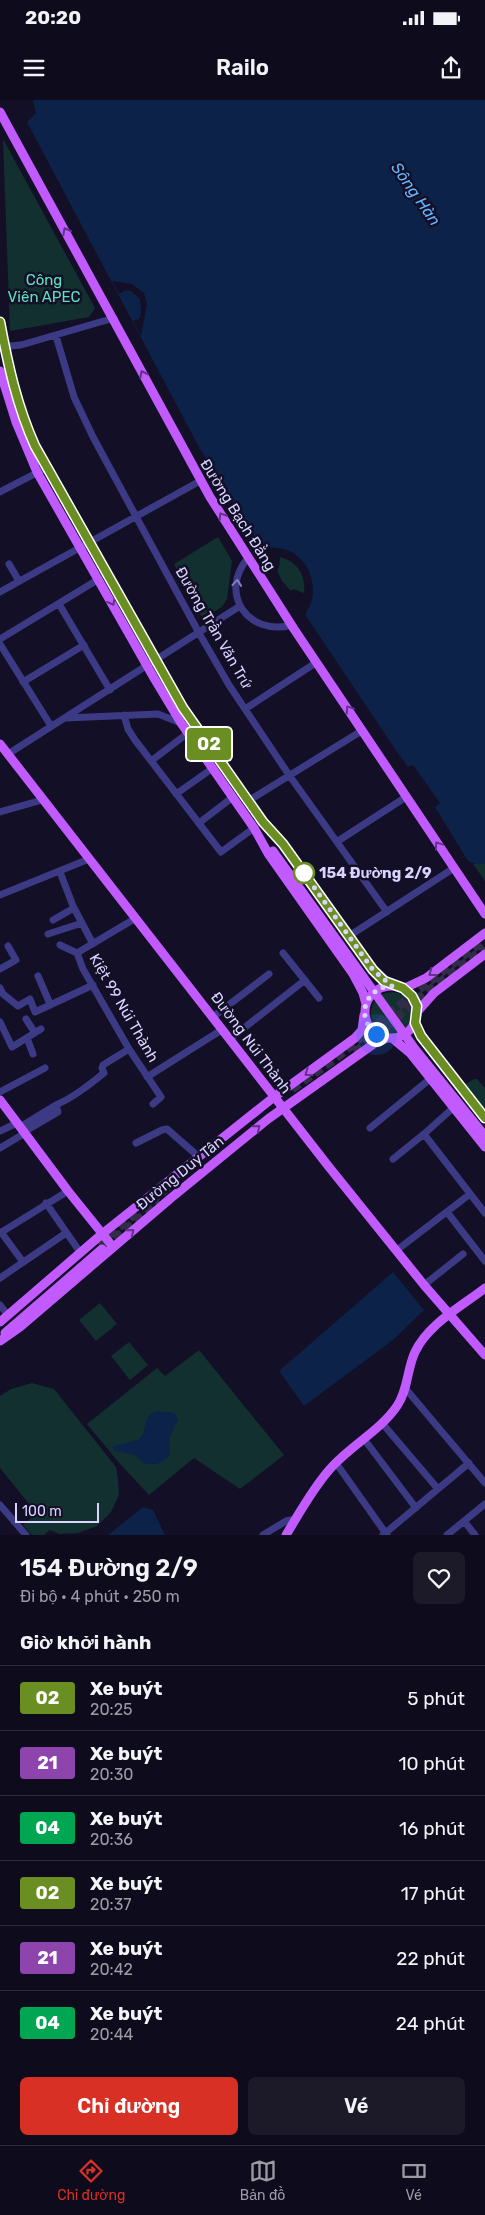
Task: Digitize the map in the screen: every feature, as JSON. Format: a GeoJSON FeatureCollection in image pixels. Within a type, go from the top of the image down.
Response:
{"type":"FeatureCollection","features":[{"type":"Feature","properties":{"kind":"main road","name":"Đường Bạch Đằng"},"geometry":{"type":"LineString","coordinates":[[0,112],[114,318],[200,481],[292,625],[485,914]]}},
{"type":"Feature","properties":{"kind":"main road"},"geometry":{"type":"LineString","coordinates":[[0,322],[2,347],[24,419],[46,468],[90,542],[152,664],[166,698],[181,723],[254,828],[269,855],[353,974],[363,993],[366,1004]]}},
{"type":"Feature","properties":{"kind":"main road"},"geometry":{"type":"LineString","coordinates":[[0,371],[16,422],[37,472],[99,579],[152,664],[263,822],[283,844],[378,976],[392,986]]}},
{"type":"Feature","properties":{"kind":"main road","name":"Đường Núi Thành"},"geometry":{"type":"LineString","coordinates":[[0,744],[283,1109],[424,1285],[485,1355]]}},
{"type":"Feature","properties":{"kind":"main road"},"geometry":{"type":"LineString","coordinates":[[263,822],[276,849],[410,1043],[485,1136]]}},
{"type":"Feature","properties":{"kind":"main road"},"geometry":{"type":"LineString","coordinates":[[254,828],[276,849],[400,1019],[485,1128]]}},
{"type":"Feature","properties":{"kind":"main road"},"geometry":{"type":"LineString","coordinates":[[485,933],[419,982],[403,988],[392,986],[376,990],[366,1004],[364,1015],[372,1030],[390,1038],[410,1053],[485,1147]]}},
{"type":"Feature","properties":{"kind":"main road"},"geometry":{"type":"LineString","coordinates":[[417,1012],[428,998],[485,954]]}},
{"type":"Feature","properties":{"kind":"main road"},"geometry":{"type":"LineString","coordinates":[[448,961],[459,974]]}},
{"type":"Feature","properties":{"kind":"main road"},"geometry":{"type":"LineString","coordinates":[[390,1038],[403,1035],[415,1023],[417,1012],[412,996],[403,988]]}},
{"type":"Feature","properties":{"kind":"main road","name":"Đường Duy Tân"},"geometry":{"type":"LineString","coordinates":[[0,1322],[102,1234],[274,1097],[327,1060],[359,1034],[363,1025],[364,1015]]}},
{"type":"Feature","properties":{"kind":"main road"},"geometry":{"type":"LineString","coordinates":[[415,1023],[426,1043],[485,1118]]}},
{"type":"Feature","properties":{"kind":"main road","name":"Đường Duy Tân"},"geometry":{"type":"LineString","coordinates":[[0,1340],[20,1327],[190,1182],[283,1109],[375,1043],[390,1038]]}},
{"type":"Feature","properties":{"kind":"main road"},"geometry":{"type":"LineString","coordinates":[[327,1060],[336,1072]]}},
{"type":"Feature","properties":{"kind":"main road"},"geometry":{"type":"LineString","coordinates":[[0,1100],[68,1191],[113,1247]]}},
{"type":"Feature","properties":{"kind":"main road"},"geometry":{"type":"LineString","coordinates":[[181,1171],[190,1182]]}},
{"type":"Feature","properties":{"kind":"main road"},"geometry":{"type":"LineString","coordinates":[[0,1326],[100,1246],[15,1323],[0,1340]]}},
{"type":"Feature","properties":{"kind":"main road"},"geometry":{"type":"LineString","coordinates":[[286,1535],[316,1487],[336,1463],[364,1439],[396,1407],[405,1388],[414,1353],[421,1342],[435,1327],[485,1288]]}},
{"type":"Feature","properties":{"kind":"street"},"geometry":{"type":"LineString","coordinates":[[2,347],[56,336],[114,318]]}},
{"type":"Feature","properties":{"kind":"street","name":"Đường Trần Văn Trứ"},"geometry":{"type":"LineString","coordinates":[[56,336],[74,397],[199,633],[245,709],[289,775],[387,912]]}},
{"type":"Feature","properties":{"kind":"street"},"geometry":{"type":"LineString","coordinates":[[0,492],[46,468]]}},
{"type":"Feature","properties":{"kind":"street"},"geometry":{"type":"LineString","coordinates":[[0,592],[200,481]]}},
{"type":"Feature","properties":{"kind":"street"},"geometry":{"type":"LineString","coordinates":[[248,558],[237,577],[236,592],[240,606],[251,619],[267,627],[275,628],[292,625]]}},
{"type":"Feature","properties":{"kind":"street"},"geometry":{"type":"LineString","coordinates":[[10,564],[18,581]]}},
{"type":"Feature","properties":{"kind":"street"},"geometry":{"type":"LineString","coordinates":[[0,639],[99,579]]}},
{"type":"Feature","properties":{"kind":"street"},"geometry":{"type":"LineString","coordinates":[[59,604],[110,690]]}},
{"type":"Feature","properties":{"kind":"street"},"geometry":{"type":"LineString","coordinates":[[8,754],[152,664],[240,606]]}},
{"type":"Feature","properties":{"kind":"street"},"geometry":{"type":"LineString","coordinates":[[0,644],[52,726]]}},
{"type":"Feature","properties":{"kind":"street"},"geometry":{"type":"LineString","coordinates":[[24,682],[84,645]]}},
{"type":"Feature","properties":{"kind":"street"},"geometry":{"type":"LineString","coordinates":[[245,709],[317,662]]}},
{"type":"Feature","properties":{"kind":"street"},"geometry":{"type":"LineString","coordinates":[[158,714],[163,709],[166,698]]}},
{"type":"Feature","properties":{"kind":"street"},"geometry":{"type":"LineString","coordinates":[[65,718],[158,714],[181,723]]}},
{"type":"Feature","properties":{"kind":"street"},"geometry":{"type":"LineString","coordinates":[[124,715],[128,729],[221,852],[254,828]]}},
{"type":"Feature","properties":{"kind":"street"},"geometry":{"type":"LineString","coordinates":[[248,801],[363,730]]}},
{"type":"Feature","properties":{"kind":"street"},"geometry":{"type":"LineString","coordinates":[[151,761],[188,733]]}},
{"type":"Feature","properties":{"kind":"street"},"geometry":{"type":"LineString","coordinates":[[176,794],[213,768]]}},
{"type":"Feature","properties":{"kind":"street"},"geometry":{"type":"LineString","coordinates":[[199,823],[233,797]]}},
{"type":"Feature","properties":{"kind":"street"},"geometry":{"type":"LineString","coordinates":[[338,841],[406,797]]}},
{"type":"Feature","properties":{"kind":"street"},"geometry":{"type":"LineString","coordinates":[[0,812],[42,800]]}},
{"type":"Feature","properties":{"kind":"street"},"geometry":{"type":"LineString","coordinates":[[0,895],[89,859]]}},
{"type":"Feature","properties":{"kind":"street"},"geometry":{"type":"LineString","coordinates":[[349,936],[454,868]]}},
{"type":"Feature","properties":{"kind":"street"},"geometry":{"type":"LineString","coordinates":[[60,872],[74,908],[93,944]]}},
{"type":"Feature","properties":{"kind":"street"},"geometry":{"type":"LineString","coordinates":[[52,920],[74,908]]}},
{"type":"Feature","properties":{"kind":"street"},"geometry":{"type":"LineString","coordinates":[[60,945],[77,953],[136,918]]}},
{"type":"Feature","properties":{"kind":"street"},"geometry":{"type":"LineString","coordinates":[[48,934],[82,923]]}},
{"type":"Feature","properties":{"kind":"street"},"geometry":{"type":"LineString","coordinates":[[0,969],[16,960],[8,946]]}},
{"type":"Feature","properties":{"kind":"street","name":"Kiệt 99 Núi Thành"},"geometry":{"type":"LineString","coordinates":[[77,953],[82,969],[129,1049],[162,1097],[152,1104]]}},
{"type":"Feature","properties":{"kind":"street"},"geometry":{"type":"LineString","coordinates":[[283,953],[319,998]]}},
{"type":"Feature","properties":{"kind":"street"},"geometry":{"type":"LineString","coordinates":[[213,1017],[269,974]]}},
{"type":"Feature","properties":{"kind":"street"},"geometry":{"type":"LineString","coordinates":[[38,976],[50,1004]]}},
{"type":"Feature","properties":{"kind":"street"},"geometry":{"type":"LineString","coordinates":[[230,1039],[304,980]]}},
{"type":"Feature","properties":{"kind":"street"},"geometry":{"type":"LineString","coordinates":[[0,988],[3,994],[18,1006],[30,999],[36,1012],[93,985]]}},
{"type":"Feature","properties":{"kind":"street"},"geometry":{"type":"LineString","coordinates":[[0,1022],[12,1047],[38,1031],[26,1019]]}},
{"type":"Feature","properties":{"kind":"street","name":"Kiệt 99 Núi Thành"},"geometry":{"type":"LineString","coordinates":[[147,1077],[222,1029]]}},
{"type":"Feature","properties":{"kind":"street"},"geometry":{"type":"LineString","coordinates":[[27,1038],[34,1054]]}},
{"type":"Feature","properties":{"kind":"street"},"geometry":{"type":"LineString","coordinates":[[0,1148],[21,1129],[58,1112],[56,1105],[72,1098],[104,1073],[103,1065],[129,1049]]}},
{"type":"Feature","properties":{"kind":"street"},"geometry":{"type":"LineString","coordinates":[[0,1092],[44,1068]]}},
{"type":"Feature","properties":{"kind":"street"},"geometry":{"type":"LineString","coordinates":[[370,1128],[430,1080]]}},
{"type":"Feature","properties":{"kind":"street"},"geometry":{"type":"LineString","coordinates":[[393,1159],[454,1108]]}},
{"type":"Feature","properties":{"kind":"street"},"geometry":{"type":"LineString","coordinates":[[0,1131],[21,1129]]}},
{"type":"Feature","properties":{"kind":"street"},"geometry":{"type":"LineString","coordinates":[[136,1143],[167,1129],[199,1157]]}},
{"type":"Feature","properties":{"kind":"street"},"geometry":{"type":"LineString","coordinates":[[424,1134],[485,1213]]}},
{"type":"Feature","properties":{"kind":"street"},"geometry":{"type":"LineString","coordinates":[[23,1262],[1,1232],[68,1191]]}},
{"type":"Feature","properties":{"kind":"street"},"geometry":{"type":"LineString","coordinates":[[397,1250],[470,1194]]}},
{"type":"Feature","properties":{"kind":"street"},"geometry":{"type":"LineString","coordinates":[[46,1203],[80,1252]]}},
{"type":"Feature","properties":{"kind":"street"},"geometry":{"type":"LineString","coordinates":[[447,1212],[485,1261]]}},
{"type":"Feature","properties":{"kind":"street"},"geometry":{"type":"LineString","coordinates":[[0,1278],[66,1233]]}},
{"type":"Feature","properties":{"kind":"street"},"geometry":{"type":"LineString","coordinates":[[424,1285],[463,1254]]}},
{"type":"Feature","properties":{"kind":"street"},"geometry":{"type":"LineString","coordinates":[[0,1305],[7,1314]]}},
{"type":"Feature","properties":{"kind":"street"},"geometry":{"type":"LineString","coordinates":[[405,1388],[485,1483]]}},
{"type":"Feature","properties":{"kind":"street"},"geometry":{"type":"LineString","coordinates":[[382,1422],[438,1489]]}},
{"type":"Feature","properties":{"kind":"street"},"geometry":{"type":"LineString","coordinates":[[364,1439],[416,1508]]}},
{"type":"Feature","properties":{"kind":"street"},"geometry":{"type":"LineString","coordinates":[[336,1463],[385,1534],[469,1463]]}},
{"type":"Feature","properties":{"kind":"street"},"geometry":{"type":"LineString","coordinates":[[446,1535],[485,1504]]}},
{"type":"Feature","properties":{"kind":"street"},"geometry":{"type":"LineString","coordinates":[[0,1505],[26,1535]]}},
{"type":"Feature","properties":{"kind":"street"},"geometry":{"type":"LineString","coordinates":[[264,1535],[286,1521],[296,1519]]}},
{"type":"Feature","properties":{"kind":"street"},"geometry":{"type":"LineString","coordinates":[[464,1521],[475,1535]]}},
{"type":"Feature","properties":{"kind":"green space","name":"Công Viên APEC"},"geometry":{"type":"Polygon","coordinates":[[[3,139],[95,308],[89,317],[10,331],[3,139]]]}},
{"type":"Feature","properties":{"kind":"green space"},"geometry":{"type":"Polygon","coordinates":[[[218,537],[232,561],[227,599],[222,607],[205,617],[201,616],[174,564],[218,537]]]}},
{"type":"Feature","properties":{"kind":"green space"},"geometry":{"type":"Polygon","coordinates":[[[280,557],[292,562],[300,570],[304,580],[304,593],[293,589],[291,591],[282,581],[277,570],[280,557]]]}},
{"type":"Feature","properties":{"kind":"green space"},"geometry":{"type":"Polygon","coordinates":[[[485,863],[485,881],[473,864],[485,863]]]}},
{"type":"Feature","properties":{"kind":"green space"},"geometry":{"type":"Polygon","coordinates":[[[396,992],[404,995],[410,1001],[413,1013],[410,1025],[404,1031],[388,1034],[380,1031],[374,1025],[371,1009],[374,1001],[380,995],[396,992]]]}},
{"type":"Feature","properties":{"kind":"green space"},"geometry":{"type":"Polygon","coordinates":[[[477,1079],[485,1088],[485,1110],[465,1085],[477,1079]]]}},
{"type":"Feature","properties":{"kind":"green space"},"geometry":{"type":"Polygon","coordinates":[[[100,1303],[117,1324],[96,1341],[79,1320],[100,1303]]]}},
{"type":"Feature","properties":{"kind":"green space"},"geometry":{"type":"Polygon","coordinates":[[[129,1342],[148,1365],[130,1380],[111,1356],[129,1342]]]}},
{"type":"Feature","properties":{"kind":"green space"},"geometry":{"type":"Polygon","coordinates":[[[199,1350],[284,1455],[240,1489],[194,1458],[149,1495],[87,1424],[157,1368],[165,1376],[199,1350]]]}},
{"type":"Feature","properties":{"kind":"green space"},"geometry":{"type":"Polygon","coordinates":[[[32,1383],[54,1389],[116,1467],[119,1495],[111,1512],[97,1526],[78,1533],[59,1534],[50,1530],[44,1535],[32,1535],[23,1525],[36,1514],[38,1515],[0,1468],[0,1396],[11,1389],[32,1383]]]}},
{"type":"Feature","properties":{"kind":"water","name":"Sông Hàn"},"geometry":{"type":"Polygon","coordinates":[[[33,100],[485,100],[485,863],[479,865],[468,861],[435,807],[440,803],[413,765],[408,767],[395,749],[306,616],[313,589],[310,573],[306,566],[301,559],[287,550],[265,546],[258,542],[224,491],[27,122],[36,113],[33,100]]]}},
{"type":"Feature","properties":{"kind":"water"},"geometry":{"type":"Polygon","coordinates":[[[393,1272],[424,1310],[393,1340],[304,1406],[279,1371],[393,1272]]]}},
{"type":"Feature","properties":{"kind":"water"},"geometry":{"type":"Polygon","coordinates":[[[158,1411],[174,1413],[178,1419],[169,1439],[170,1453],[164,1461],[156,1464],[144,1464],[135,1455],[115,1451],[112,1447],[140,1439],[147,1419],[158,1411]]]}},
{"type":"Feature","properties":{"kind":"water"},"geometry":{"type":"Polygon","coordinates":[[[143,1507],[153,1510],[165,1535],[108,1535],[143,1507]]]}},
{"type":"Feature","properties":{"kind":"pier"},"geometry":{"type":"Polygon","coordinates":[[[112,281],[132,284],[144,293],[147,304],[141,336],[133,321],[139,319],[141,313],[140,299],[131,291],[126,290],[119,294],[112,281]]]}},
{"type":"Feature","properties":{"kind":"tunnel"},"geometry":{"type":"LineString","coordinates":[[292,1089],[336,1058],[418,990],[485,939]]}},
{"type":"Feature","properties":{"kind":"tunnel"},"geometry":{"type":"LineString","coordinates":[[355,1053],[423,995],[485,948]]}},
{"type":"Feature","properties":{"kind":"tunnel"},"geometry":{"type":"LineString","coordinates":[[98,1244],[174,1182]]}},
{"type":"Feature","properties":{"kind":"tunnel"},"geometry":{"type":"LineString","coordinates":[[104,1247],[160,1202]]}},
{"type":"Feature","properties":{"kind":"bus line","name":"02"},"geometry":{"type":"LineString","coordinates":[[0,322],[10,375],[35,446],[183,708],[263,822],[283,844],[373,970],[384,981],[392,986],[403,988],[412,996],[417,1006],[415,1023],[421,1036],[485,1118]]}},
{"type":"Feature","properties":{"kind":"place","name":"154 Đường 2/9"},"geometry":{"type":"Point","coordinates":[304,873]}},
{"type":"Feature","properties":{"kind":"route"},"geometry":{"type":"LineString","coordinates":[[304,873],[373,970],[392,986],[386,986],[371,994],[364,1010],[368,1026],[376,1034]]}}]}
